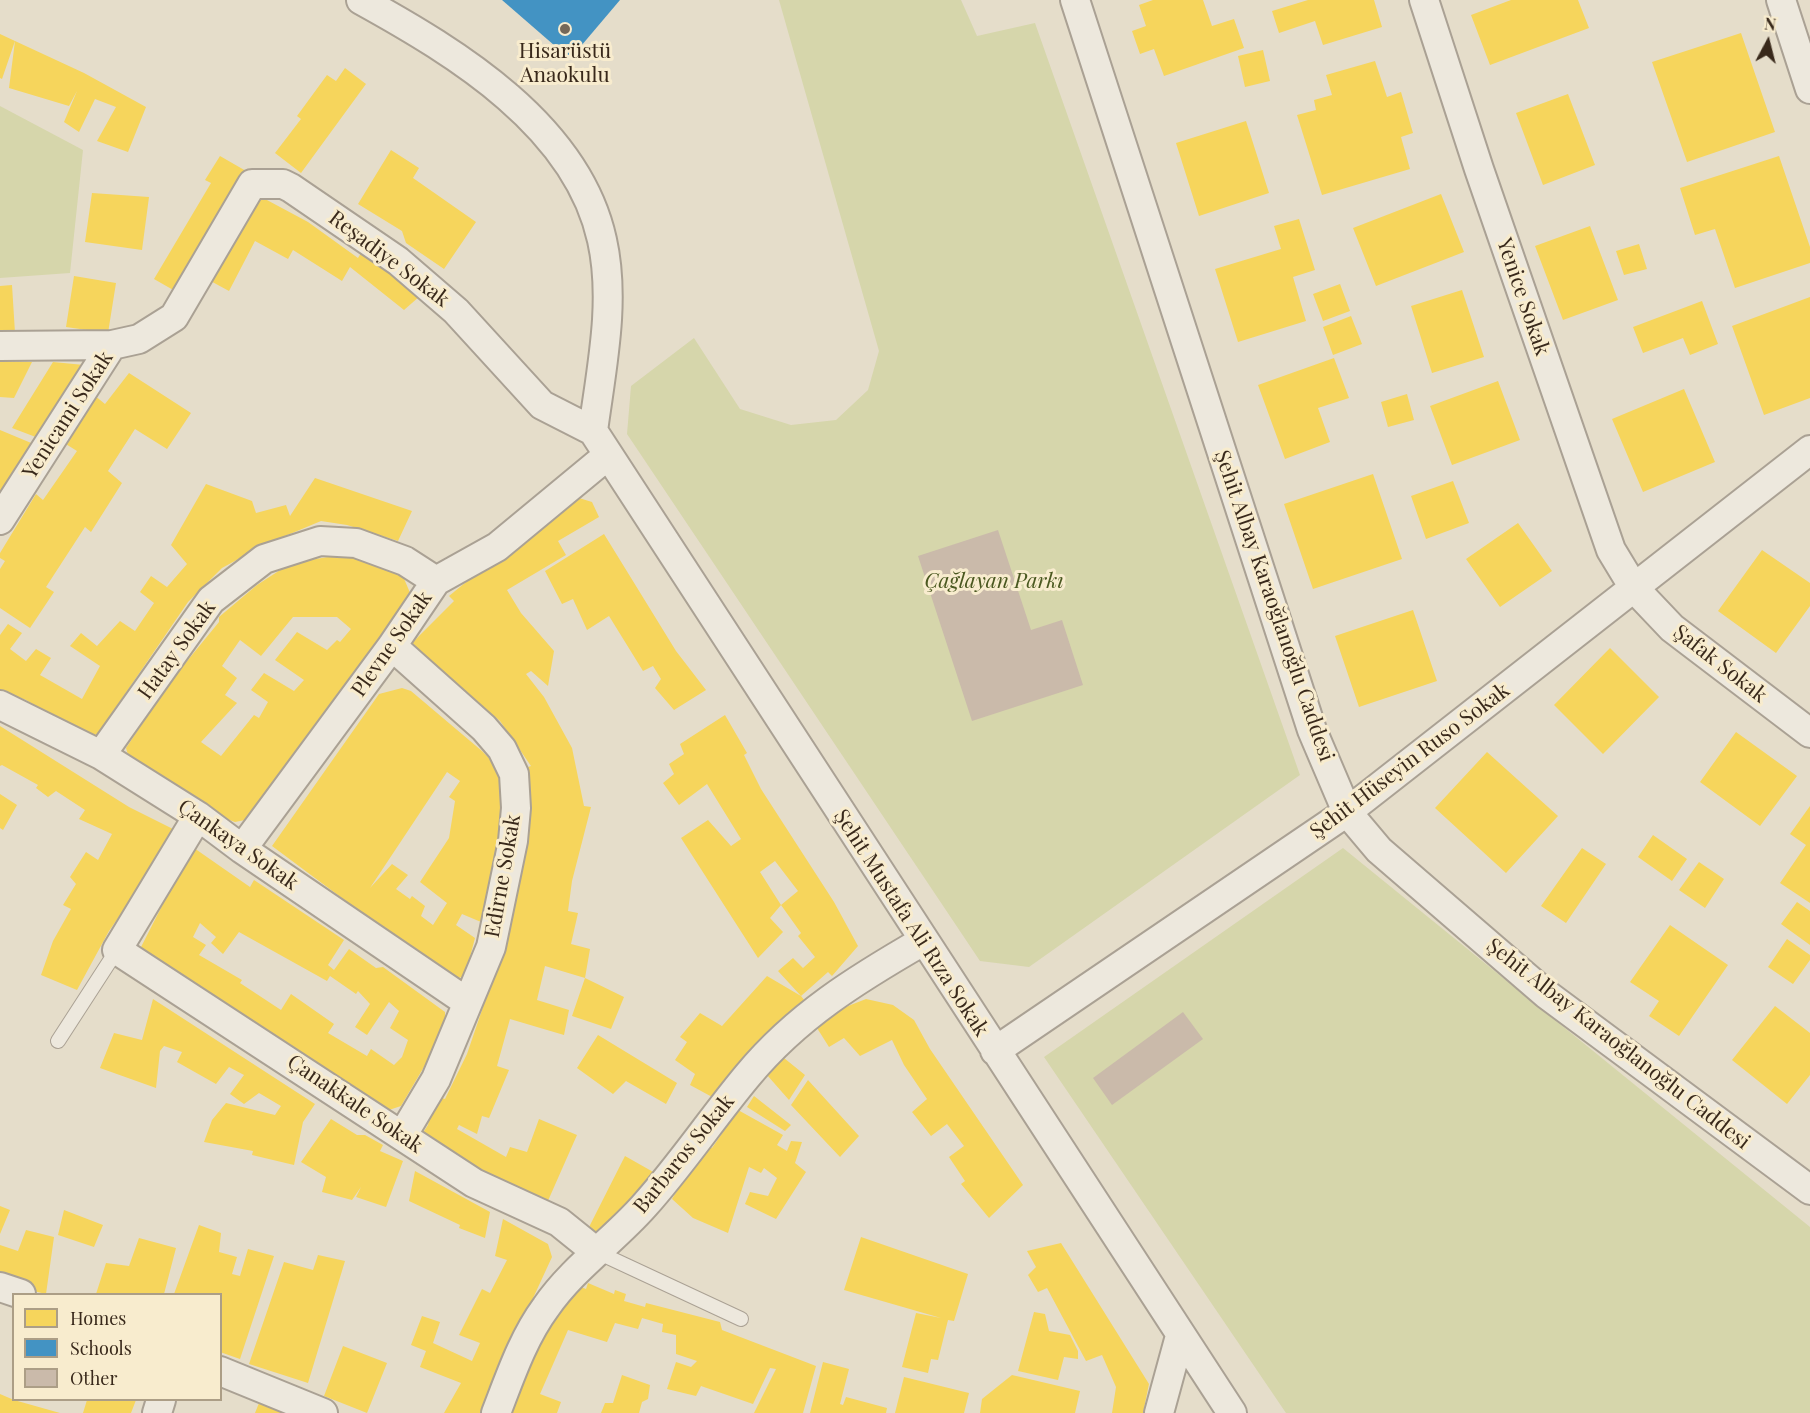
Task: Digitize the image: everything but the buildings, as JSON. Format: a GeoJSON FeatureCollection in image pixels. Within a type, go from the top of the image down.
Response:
{"type":"FeatureCollection","features":[{"type":"Feature","properties":{"kind":"street"},"geometry":{"type":"LineString","coordinates":[[361,0],[462,60],[510,98],[562,153],[590,197],[603,242],[607,292],[604,345],[594,431]]}},
{"type":"Feature","properties":{"kind":"street","name":"Şehit Albay Karaoğlanoğlu Caddesi"},"geometry":{"type":"LineString","coordinates":[[1075,0],[1312,730],[1347,812],[1379,850],[1546,994],[1810,1190]]}},
{"type":"Feature","properties":{"kind":"street","name":"Yenice Sokak"},"geometry":{"type":"LineString","coordinates":[[1424,0],[1479,169],[1611,550],[1634,588]]}},
{"type":"Feature","properties":{"kind":"street"},"geometry":{"type":"LineString","coordinates":[[1781,0],[1810,89]]}},
{"type":"Feature","properties":{"kind":"street","name":"Reşadiye Sokak"},"geometry":{"type":"LineString","coordinates":[[252,184],[284,184],[398,261],[456,311],[542,405],[594,431]]}},
{"type":"Feature","properties":{"kind":"street","name":"Yenicami Sokak"},"geometry":{"type":"LineString","coordinates":[[0,520],[112,345],[139,339],[174,317],[252,184]]}},
{"type":"Feature","properties":{"kind":"street"},"geometry":{"type":"LineString","coordinates":[[0,346],[112,345]]}},
{"type":"Feature","properties":{"kind":"street","name":"Şehit Mustafa Ali Rıza Sokak"},"geometry":{"type":"LineString","coordinates":[[594,431],[607,456],[1232,1413]]}},
{"type":"Feature","properties":{"kind":"street","name":"Şehit Hüseyin Ruso Sokak"},"geometry":{"type":"LineString","coordinates":[[995,1051],[1347,812],[1810,450]]}},
{"type":"Feature","properties":{"kind":"street","name":"Plevne Sokak"},"geometry":{"type":"LineString","coordinates":[[242,849],[392,646],[436,581],[497,547],[607,456]]}},
{"type":"Feature","properties":{"kind":"street","name":"Hatay Sokak"},"geometry":{"type":"LineString","coordinates":[[101,755],[211,600],[264,559],[320,541],[356,543],[405,561],[436,581]]}},
{"type":"Feature","properties":{"kind":"street","name":"Şafak Sokak"},"geometry":{"type":"LineString","coordinates":[[1634,588],[1672,628],[1810,733]]}},
{"type":"Feature","properties":{"kind":"street","name":"Edirne Sokak"},"geometry":{"type":"LineString","coordinates":[[392,646],[484,728],[502,749],[514,774],[516,808],[513,841],[491,947],[436,1079],[402,1136]]}},
{"type":"Feature","properties":{"kind":"street","name":"Çankaya Sokak"},"geometry":{"type":"LineString","coordinates":[[0,705],[101,755],[198,816],[242,849],[467,1002]]}},
{"type":"Feature","properties":{"kind":"street"},"geometry":{"type":"LineString","coordinates":[[117,950],[198,816]]}},
{"type":"Feature","properties":{"kind":"street","name":"Barbaros Sokak"},"geometry":{"type":"LineString","coordinates":[[496,1413],[520,1352],[545,1307],[595,1251],[613,1238],[644,1206],[749,1073],[802,1020],[848,984],[923,941]]}},
{"type":"Feature","properties":{"kind":"street","name":"Çanakkale Sokak"},"geometry":{"type":"LineString","coordinates":[[117,950],[474,1183],[559,1222],[595,1251]]}},
{"type":"Feature","properties":{"kind":"street"},"geometry":{"type":"LineString","coordinates":[[0,1287],[18,1293]]}},
{"type":"Feature","properties":{"kind":"street"},"geometry":{"type":"LineString","coordinates":[[1159,1413],[1180,1336]]}},
{"type":"Feature","properties":{"kind":"street"},"geometry":{"type":"LineString","coordinates":[[222,1372],[323,1413]]}},
{"type":"Feature","properties":{"kind":"lane"},"geometry":{"type":"LineString","coordinates":[[58,1041],[117,950]]}},
{"type":"Feature","properties":{"kind":"lane"},"geometry":{"type":"LineString","coordinates":[[595,1251],[741,1319]]}},
{"type":"Feature","properties":{"kind":"green space","name":"Çağlayan Parkı"},"geometry":{"type":"Polygon","coordinates":[[[779,0],[961,0],[977,36],[1035,23],[1300,775],[1029,967],[980,961],[627,434],[631,386],[694,338],[740,409],[791,425],[836,420],[868,390],[879,351],[779,0]]]}},
{"type":"Feature","properties":{"kind":"green space"},"geometry":{"type":"Polygon","coordinates":[[[0,106],[83,150],[70,273],[0,278],[0,106]]]}},
{"type":"Feature","properties":{"kind":"green space"},"geometry":{"type":"Polygon","coordinates":[[[1343,848],[1810,1227],[1810,1413],[1286,1413],[1044,1057],[1343,848]]]}},
{"type":"Feature","properties":{"kind":"place","name":"Hisarüstü Anaokulu"},"geometry":{"type":"Point","coordinates":[565,29]}}]}
